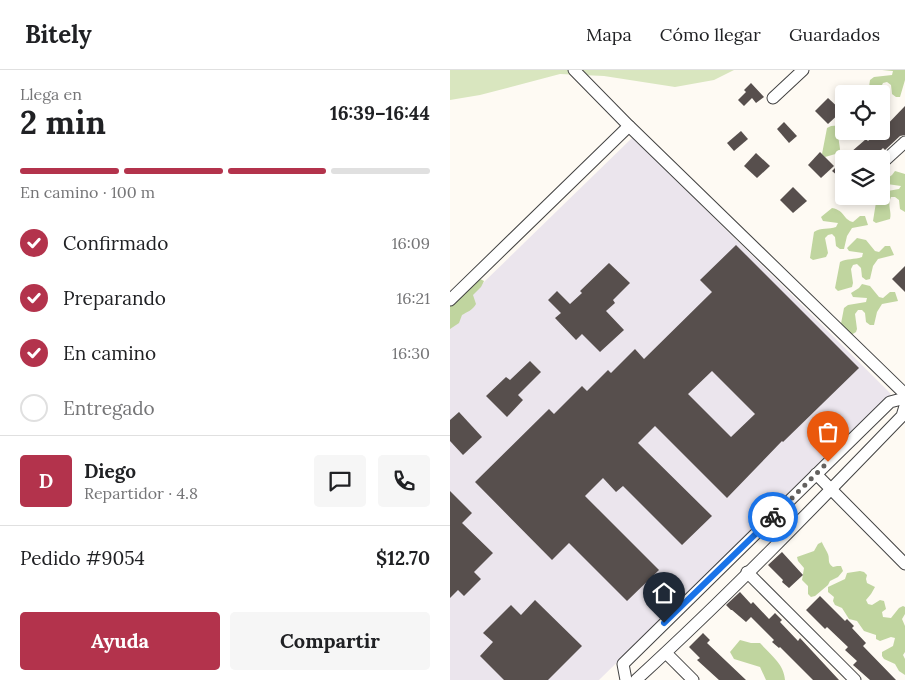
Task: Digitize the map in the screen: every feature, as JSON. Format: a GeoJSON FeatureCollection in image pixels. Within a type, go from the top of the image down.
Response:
{"type":"FeatureCollection","features":[{"type":"Feature","properties":{"kind":"street"},"geometry":{"type":"LineString","coordinates":[[574,70],[905,396],[890,402],[624,664],[626,680]]}},
{"type":"Feature","properties":{"kind":"street"},"geometry":{"type":"LineString","coordinates":[[773,98],[799,71]]}},
{"type":"Feature","properties":{"kind":"street"},"geometry":{"type":"LineString","coordinates":[[450,300],[629,126]]}},
{"type":"Feature","properties":{"kind":"street"},"geometry":{"type":"LineString","coordinates":[[890,156],[905,142]]}},
{"type":"Feature","properties":{"kind":"street"},"geometry":{"type":"LineString","coordinates":[[636,680],[666,653],[904,414]]}},
{"type":"Feature","properties":{"kind":"street"},"geometry":{"type":"LineString","coordinates":[[816,474],[905,564]]}},
{"type":"Feature","properties":{"kind":"street"},"geometry":{"type":"LineString","coordinates":[[747,572],[855,680]]}},
{"type":"Feature","properties":{"kind":"street"},"geometry":{"type":"LineString","coordinates":[[691,597],[706,612]]}},
{"type":"Feature","properties":{"kind":"street"},"geometry":{"type":"LineString","coordinates":[[666,653],[693,680]]}},
{"type":"Feature","properties":{"kind":"shaded area"},"geometry":{"type":"Polygon","coordinates":[[[633,137],[891,394],[599,680],[450,680],[450,315],[633,137]]]}},
{"type":"Feature","properties":{"kind":"green space"},"geometry":{"type":"Polygon","coordinates":[[[450,70],[734,70],[714,80],[675,87],[604,76],[560,74],[480,95],[450,100],[450,70]]]}},
{"type":"Feature","properties":{"kind":"green space"},"geometry":{"type":"Polygon","coordinates":[[[882,70],[905,70],[905,80],[900,97],[892,94],[891,85],[887,82],[882,85],[869,85],[870,80],[874,77],[892,75],[893,71],[882,70]]]}},
{"type":"Feature","properties":{"kind":"green space"},"geometry":{"type":"Polygon","coordinates":[[[835,126],[835,140],[839,140],[840,149],[835,150],[835,154],[825,157],[822,154],[827,128],[835,126]]]}},
{"type":"Feature","properties":{"kind":"green space"},"geometry":{"type":"Polygon","coordinates":[[[895,171],[905,174],[905,212],[900,209],[899,200],[891,197],[890,200],[890,191],[899,189],[901,186],[890,184],[890,176],[895,171]]]}},
{"type":"Feature","properties":{"kind":"green space"},"geometry":{"type":"Polygon","coordinates":[[[876,205],[889,205],[890,219],[876,223],[873,221],[876,205]]]}},
{"type":"Feature","properties":{"kind":"green space"},"geometry":{"type":"Polygon","coordinates":[[[832,208],[840,211],[847,219],[853,222],[860,216],[865,216],[868,225],[852,228],[847,236],[844,249],[836,246],[835,237],[832,234],[828,235],[825,238],[828,253],[826,257],[813,260],[810,258],[814,232],[836,227],[838,223],[823,221],[821,217],[832,208]]]}},
{"type":"Feature","properties":{"kind":"green space"},"geometry":{"type":"Polygon","coordinates":[[[857,238],[866,240],[875,251],[879,252],[885,246],[890,246],[894,255],[878,259],[873,266],[870,279],[866,280],[862,277],[861,268],[857,264],[853,265],[851,269],[852,287],[838,291],[835,288],[840,262],[862,257],[863,253],[849,251],[847,248],[857,238]]]}},
{"type":"Feature","properties":{"kind":"green space"},"geometry":{"type":"Polygon","coordinates":[[[480,279],[484,281],[473,295],[476,304],[462,315],[459,323],[450,329],[450,302],[480,279]]]}},
{"type":"Feature","properties":{"kind":"green space"},"geometry":{"type":"Polygon","coordinates":[[[862,284],[870,286],[879,297],[883,298],[890,292],[895,292],[898,301],[882,304],[877,312],[874,325],[866,322],[865,313],[862,310],[858,310],[855,314],[856,332],[851,335],[839,334],[844,308],[848,305],[866,302],[867,298],[853,297],[851,293],[862,284]]]}},
{"type":"Feature","properties":{"kind":"green space"},"geometry":{"type":"Polygon","coordinates":[[[822,542],[828,554],[830,564],[833,567],[841,566],[843,571],[815,596],[811,597],[808,594],[808,586],[802,580],[804,568],[797,557],[814,551],[818,544],[822,542]]]}},
{"type":"Feature","properties":{"kind":"green space"},"geometry":{"type":"Polygon","coordinates":[[[860,571],[867,575],[867,583],[875,587],[866,600],[868,604],[872,605],[880,600],[884,601],[886,609],[882,612],[883,617],[891,618],[899,608],[905,607],[905,614],[902,619],[905,626],[905,652],[903,655],[905,659],[905,675],[899,671],[895,664],[884,659],[882,656],[882,652],[893,646],[895,638],[891,637],[880,641],[876,639],[876,635],[864,631],[857,621],[849,619],[842,608],[835,605],[834,597],[828,592],[828,587],[845,579],[847,573],[860,571]]]}},
{"type":"Feature","properties":{"kind":"green space"},"geometry":{"type":"Polygon","coordinates":[[[740,640],[760,643],[780,664],[785,680],[766,680],[760,667],[734,659],[730,652],[740,640]]]}},
{"type":"Feature","properties":{"kind":"building"},"geometry":{"type":"Polygon","coordinates":[[[751,83],[764,97],[756,103],[752,98],[744,106],[738,100],[751,83]]]}},
{"type":"Feature","properties":{"kind":"building"},"geometry":{"type":"Polygon","coordinates":[[[828,98],[835,104],[835,118],[828,124],[815,111],[828,98]]]}},
{"type":"Feature","properties":{"kind":"building"},"geometry":{"type":"Polygon","coordinates":[[[905,106],[905,135],[900,136],[885,150],[883,148],[881,150],[853,150],[865,140],[890,140],[890,122],[905,106]]]}},
{"type":"Feature","properties":{"kind":"building"},"geometry":{"type":"Polygon","coordinates":[[[784,122],[797,136],[789,143],[777,129],[784,122]]]}},
{"type":"Feature","properties":{"kind":"building"},"geometry":{"type":"Polygon","coordinates":[[[741,131],[748,139],[734,151],[727,143],[741,131]]]}},
{"type":"Feature","properties":{"kind":"building"},"geometry":{"type":"Polygon","coordinates":[[[820,152],[834,166],[821,178],[808,165],[820,152]]]}},
{"type":"Feature","properties":{"kind":"building"},"geometry":{"type":"Polygon","coordinates":[[[756,153],[770,166],[757,178],[744,166],[756,153]]]}},
{"type":"Feature","properties":{"kind":"building"},"geometry":{"type":"Polygon","coordinates":[[[793,187],[807,201],[793,213],[780,200],[793,187]]]}},
{"type":"Feature","properties":{"kind":"building"},"geometry":{"type":"Polygon","coordinates":[[[736,245],[859,368],[782,441],[727,498],[655,426],[638,443],[712,516],[682,545],[623,486],[616,492],[603,478],[585,496],[659,570],[627,601],[569,543],[552,560],[475,482],[549,409],[554,414],[582,386],[587,391],[608,370],[611,373],[635,349],[644,359],[712,292],[700,280],[736,245]],[[712,371],[688,394],[731,437],[755,414],[712,371]]]}},
{"type":"Feature","properties":{"kind":"building"},"geometry":{"type":"Polygon","coordinates":[[[609,263],[630,283],[613,300],[615,303],[606,311],[624,330],[600,352],[582,334],[576,340],[555,318],[561,313],[548,300],[557,291],[570,304],[582,293],[580,291],[609,263]]]}},
{"type":"Feature","properties":{"kind":"building"},"geometry":{"type":"Polygon","coordinates":[[[905,266],[905,292],[892,279],[905,266]]]}},
{"type":"Feature","properties":{"kind":"building"},"geometry":{"type":"Polygon","coordinates":[[[530,361],[541,372],[518,395],[523,400],[507,417],[486,396],[506,377],[510,380],[530,361]]]}},
{"type":"Feature","properties":{"kind":"building"},"geometry":{"type":"Polygon","coordinates":[[[459,412],[482,437],[463,455],[450,441],[450,420],[459,412]]]}},
{"type":"Feature","properties":{"kind":"building"},"geometry":{"type":"Polygon","coordinates":[[[450,491],[472,513],[462,523],[493,553],[474,572],[481,579],[464,596],[458,590],[450,598],[450,491]]]}},
{"type":"Feature","properties":{"kind":"building"},"geometry":{"type":"Polygon","coordinates":[[[782,552],[803,575],[789,588],[768,565],[782,552]]]}},
{"type":"Feature","properties":{"kind":"building"},"geometry":{"type":"Polygon","coordinates":[[[740,592],[751,604],[753,602],[769,619],[775,613],[782,620],[780,622],[798,641],[800,638],[839,680],[813,680],[780,647],[772,642],[774,640],[751,617],[746,622],[731,610],[726,605],[740,592]]]}},
{"type":"Feature","properties":{"kind":"building"},"geometry":{"type":"Polygon","coordinates":[[[820,596],[845,621],[847,619],[854,626],[852,628],[866,643],[863,646],[896,680],[870,680],[853,665],[857,661],[845,650],[848,647],[827,627],[825,629],[806,610],[820,596]]]}},
{"type":"Feature","properties":{"kind":"building"},"geometry":{"type":"Polygon","coordinates":[[[535,600],[582,646],[548,680],[504,680],[480,656],[493,642],[483,633],[511,605],[521,615],[535,600]]]}},
{"type":"Feature","properties":{"kind":"building"},"geometry":{"type":"Polygon","coordinates":[[[703,633],[710,640],[707,643],[746,680],[719,680],[697,660],[700,658],[689,647],[703,633]]]}},
{"type":"Feature","properties":{"kind":"way so far"},"geometry":{"type":"LineString","coordinates":[[773,517],[828,462]]}},
{"type":"Feature","properties":{"kind":"route"},"geometry":{"type":"LineString","coordinates":[[664,623],[773,517]]}}]}
